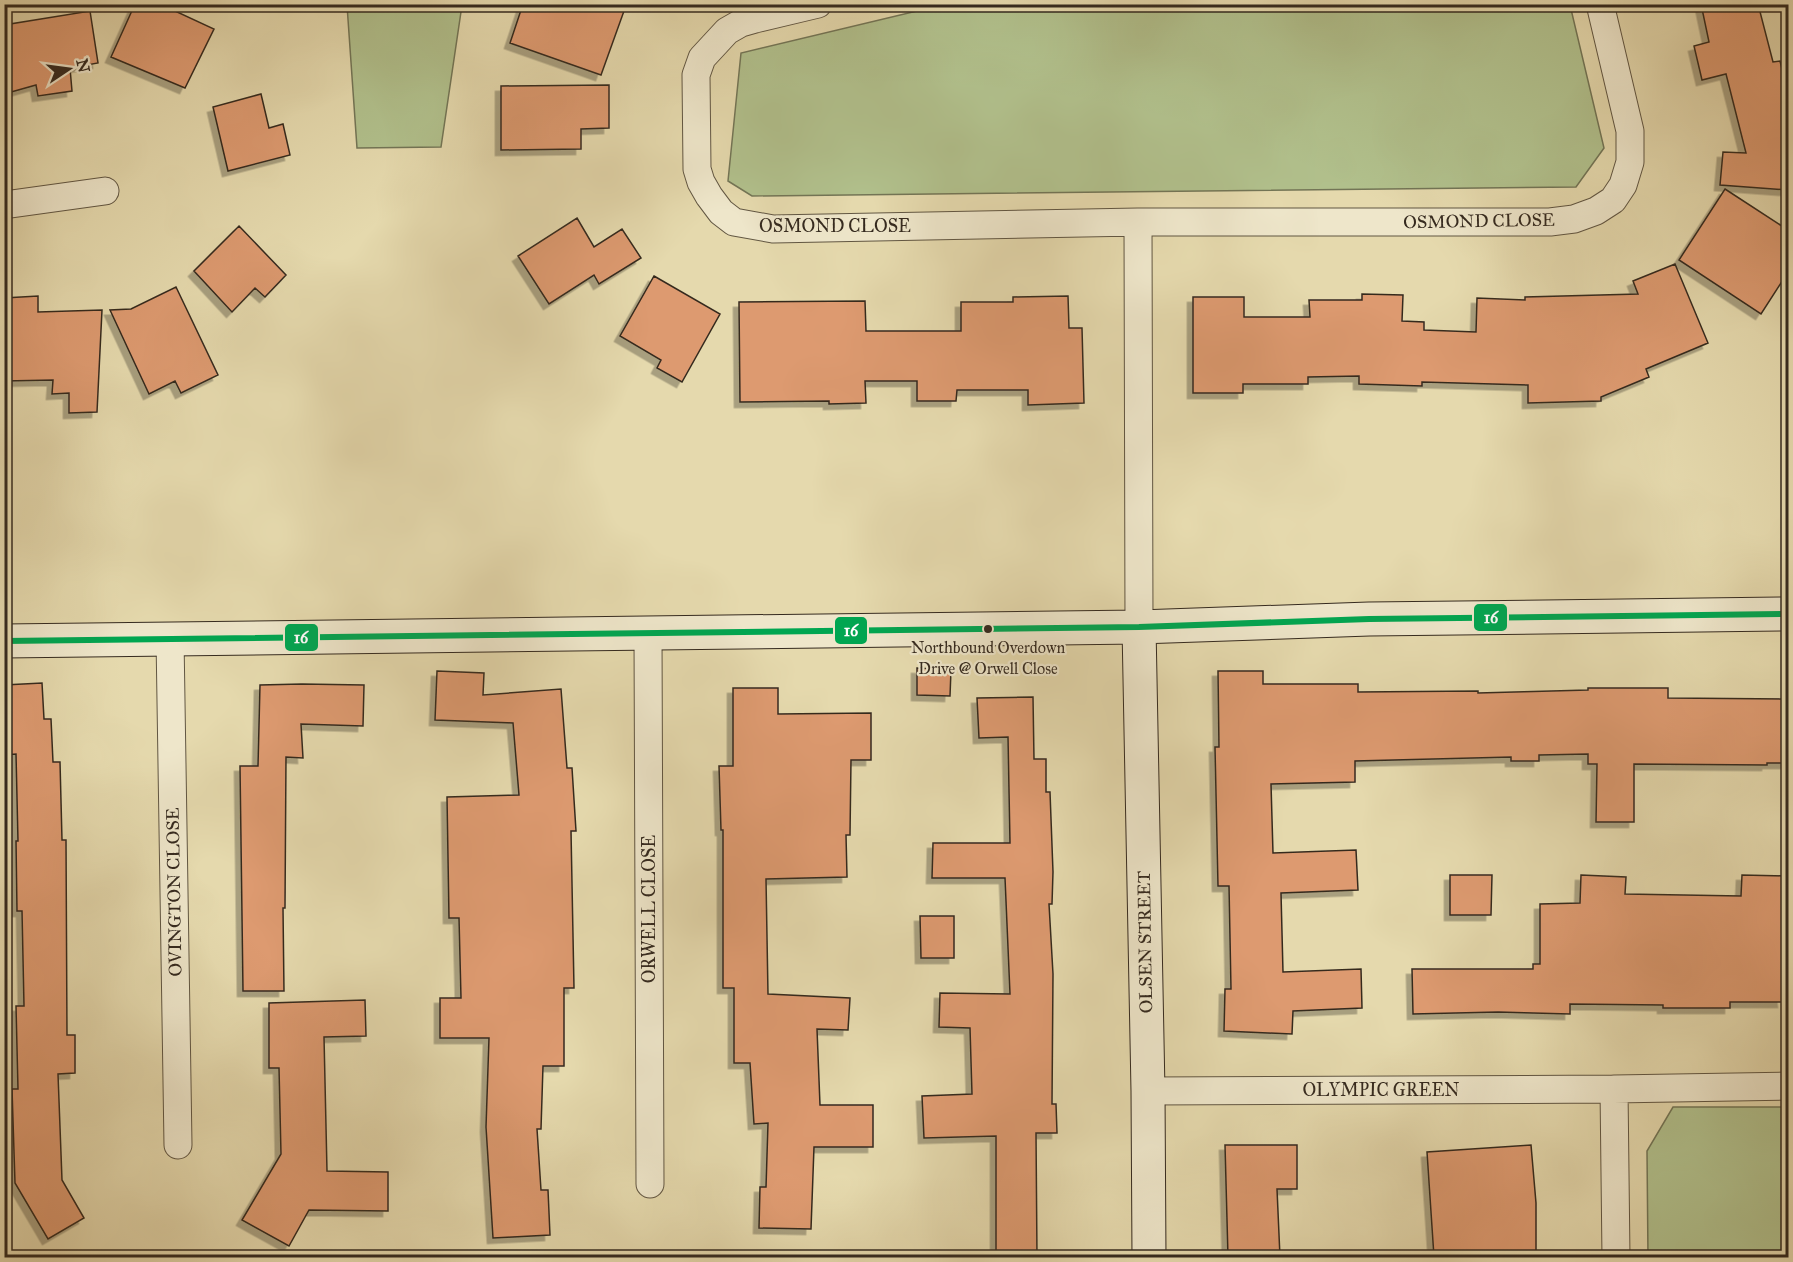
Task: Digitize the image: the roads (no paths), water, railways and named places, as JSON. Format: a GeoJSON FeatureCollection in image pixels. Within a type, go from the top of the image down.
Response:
{"type":"FeatureCollection","features":[{"type":"Feature","properties":{"kind":"street","name":"OSMOND CLOSE"},"geometry":{"type":"LineString","coordinates":[[818,4],[741,23],[727,31],[702,58],[696,75],[697,169],[709,196],[721,212],[734,222],[773,229],[1138,222],[1550,222],[1574,219],[1596,211],[1613,200],[1623,184],[1630,162],[1630,131],[1600,4]]}},
{"type":"Feature","properties":{"kind":"street"},"geometry":{"type":"LineString","coordinates":[[4,205],[105,191]]}},
{"type":"Feature","properties":{"kind":"street"},"geometry":{"type":"LineString","coordinates":[[1138,222],[1139,627]]}},
{"type":"Feature","properties":{"kind":"street"},"geometry":{"type":"LineString","coordinates":[[4,641],[1139,627],[1369,619],[1788,614]]}},
{"type":"Feature","properties":{"kind":"street","name":"OLSEN STREET"},"geometry":{"type":"LineString","coordinates":[[1139,627],[1149,1257]]}},
{"type":"Feature","properties":{"kind":"street","name":"ORWELL CLOSE"},"geometry":{"type":"LineString","coordinates":[[648,634],[650,1184]]}},
{"type":"Feature","properties":{"kind":"street","name":"OVINGTON CLOSE"},"geometry":{"type":"LineString","coordinates":[[170,638],[177,1145]]}},
{"type":"Feature","properties":{"kind":"street","name":"OLYMPIC GREEN"},"geometry":{"type":"LineString","coordinates":[[1148,1091],[1788,1086]]}},
{"type":"Feature","properties":{"kind":"street"},"geometry":{"type":"LineString","coordinates":[[1614,1089],[1616,1257]]}},
{"type":"Feature","properties":{"kind":"place","name":"Northbound Overdown Drive @ Orwell Close"},"geometry":{"type":"Point","coordinates":[988,629]}}]}
